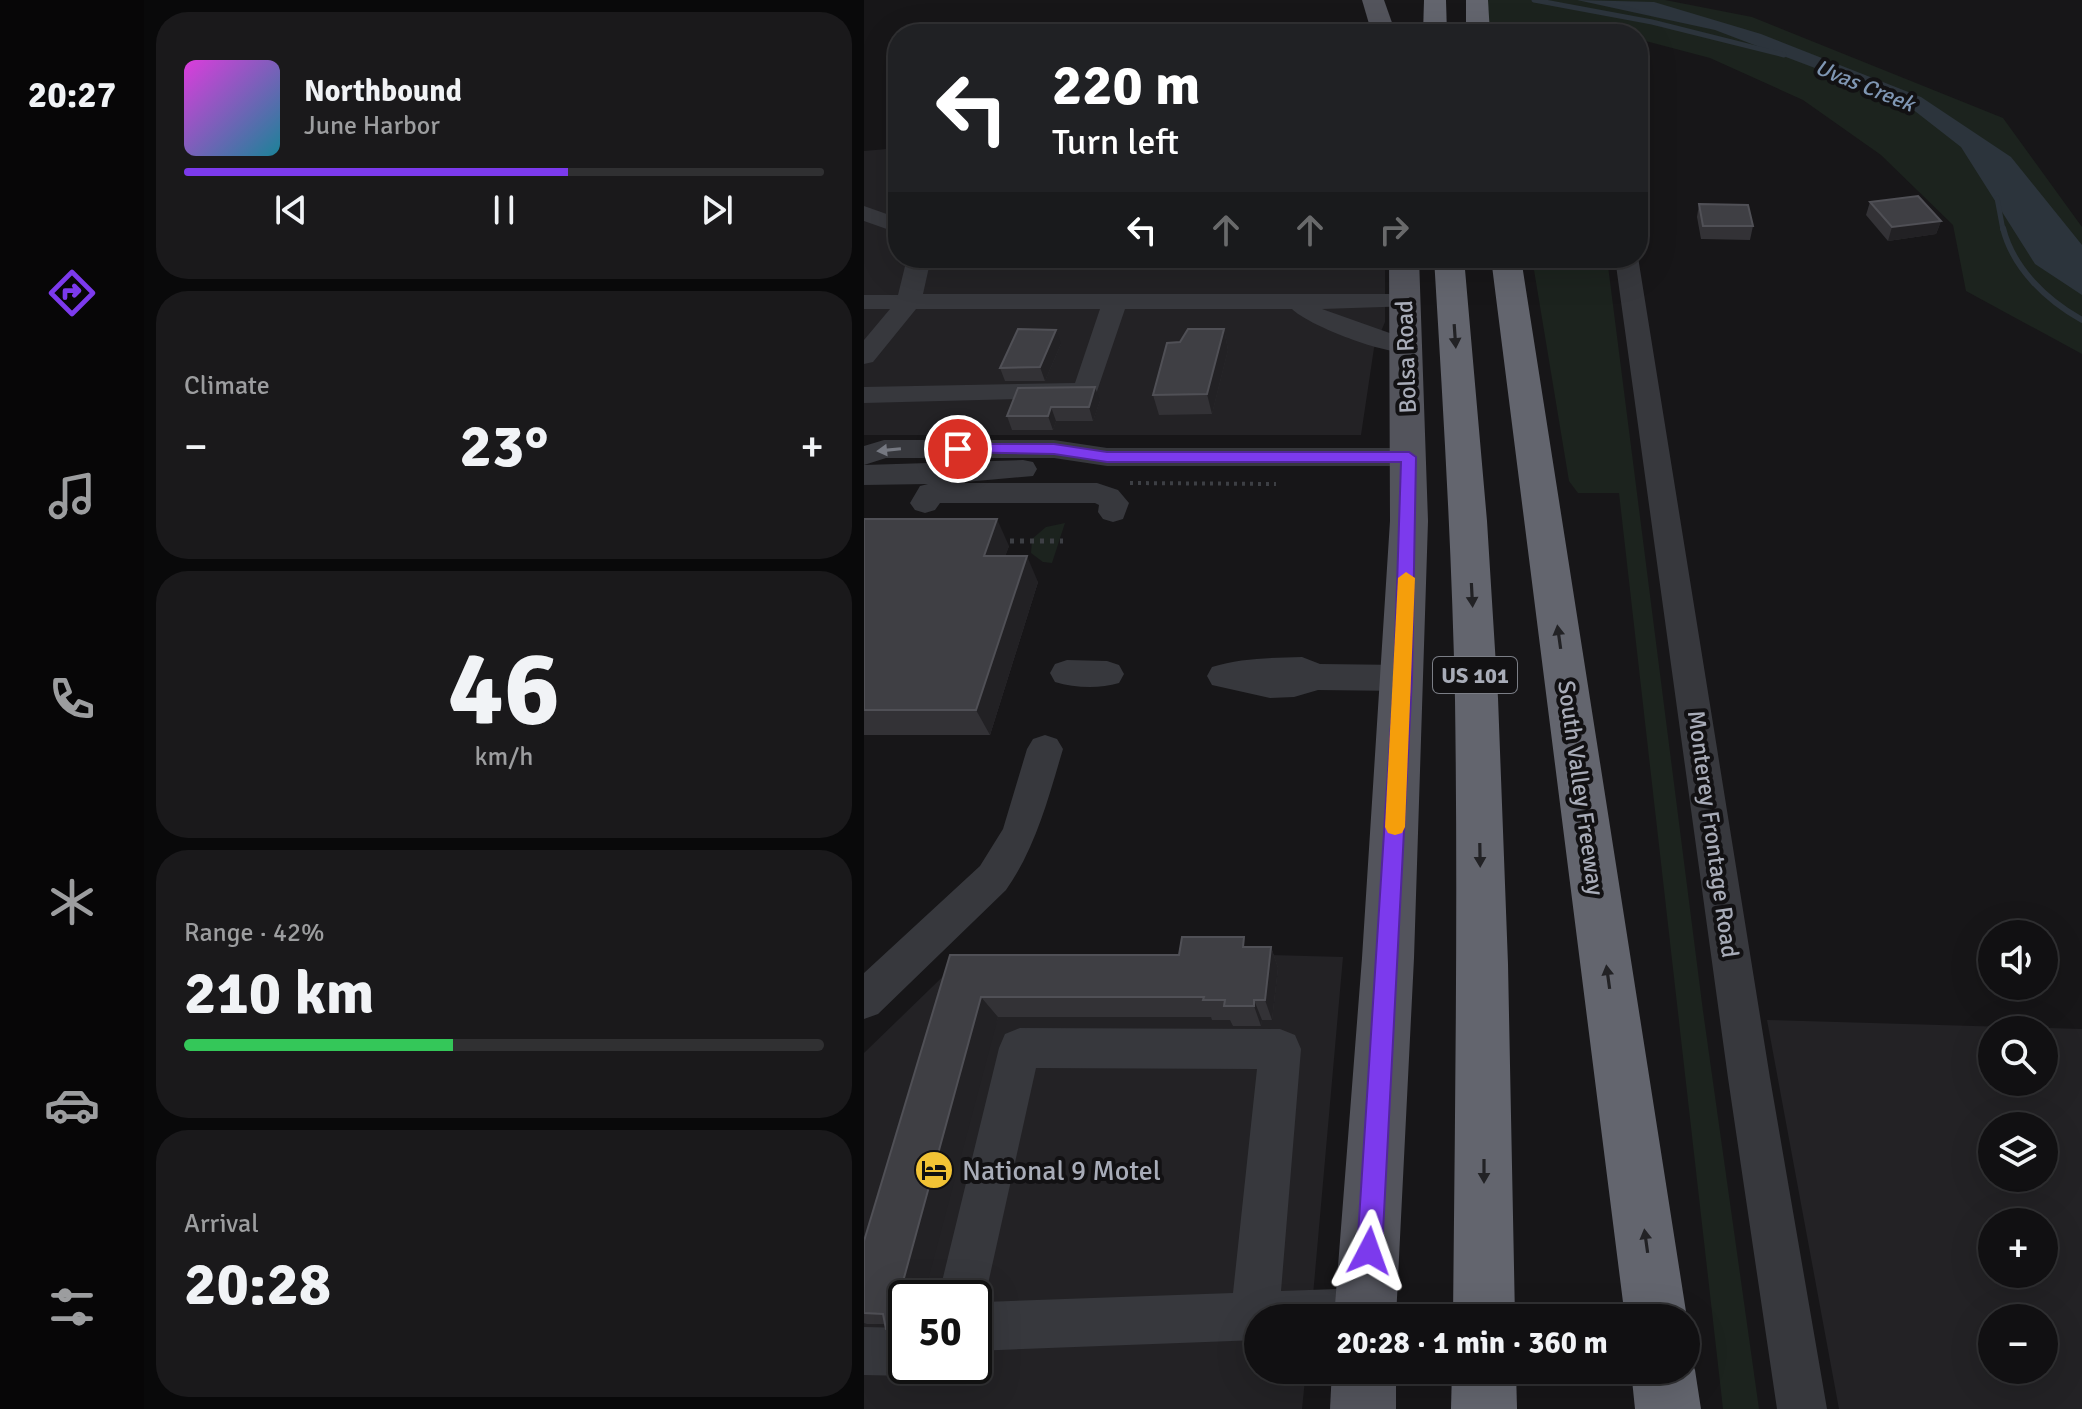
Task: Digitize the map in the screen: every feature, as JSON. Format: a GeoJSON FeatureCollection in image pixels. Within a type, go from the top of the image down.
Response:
{"type":"FeatureCollection","features":[{"type":"Feature","properties":{"kind":"highway"},"geometry":{"type":"LineString","coordinates":[[1435,0],[1435,24]]}},
{"type":"Feature","properties":{"kind":"highway"},"geometry":{"type":"LineString","coordinates":[[1477,0],[1478,24]]}},
{"type":"Feature","properties":{"kind":"highway","name":"US 101"},"geometry":{"type":"LineString","coordinates":[[1450,268],[1469,533],[1476,693],[1484,1304]]}},
{"type":"Feature","properties":{"kind":"highway","name":"South Valley Freeway"},"geometry":{"type":"LineString","coordinates":[[1507,268],[1654,1304]]}},
{"type":"Feature","properties":{"kind":"highway"},"geometry":{"type":"LineString","coordinates":[[1484,1384],[1484,1409]]}},
{"type":"Feature","properties":{"kind":"highway"},"geometry":{"type":"LineString","coordinates":[[1665,1384],[1668,1409]]}},
{"type":"Feature","properties":{"kind":"main road"},"geometry":{"type":"LineString","coordinates":[[1373,0],[1381,24]]}},
{"type":"Feature","properties":{"kind":"main road","name":"Bolsa Road"},"geometry":{"type":"LineString","coordinates":[[1367,1304],[1403,678],[1409,457],[1404,279]]}},
{"type":"Feature","properties":{"kind":"main road","name":"Bolsa Road"},"geometry":{"type":"LineString","coordinates":[[1363,1409],[1364,1384]]}},
{"type":"Feature","properties":{"kind":"street"},"geometry":{"type":"LineString","coordinates":[[864,213],[888,222]]}},
{"type":"Feature","properties":{"kind":"street"},"geometry":{"type":"LineString","coordinates":[[864,356],[909,302],[917,268]]}},
{"type":"Feature","properties":{"kind":"street","name":"Monterey Frontage Road"},"geometry":{"type":"LineString","coordinates":[[1628,268],[1751,1094],[1802,1409]]}},
{"type":"Feature","properties":{"kind":"street"},"geometry":{"type":"LineString","coordinates":[[864,302],[1299,302],[1404,279]]}},
{"type":"Feature","properties":{"kind":"street"},"geometry":{"type":"LineString","coordinates":[[864,395],[1086,391],[1115,302]]}},
{"type":"Feature","properties":{"kind":"street"},"geometry":{"type":"LineString","coordinates":[[1299,302],[1318,318],[1406,347]]}},
{"type":"Feature","properties":{"kind":"street"},"geometry":{"type":"LineString","coordinates":[[864,456],[884,449],[1054,449],[1112,470]]}},
{"type":"Feature","properties":{"kind":"street"},"geometry":{"type":"LineString","coordinates":[[864,475],[1112,470],[1409,457]]}},
{"type":"Feature","properties":{"kind":"street"},"geometry":{"type":"LineString","coordinates":[[925,503],[930,493],[1097,493],[1114,503],[1113,512]]}},
{"type":"Feature","properties":{"kind":"street"},"geometry":{"type":"LineString","coordinates":[[1067,673],[1107,674]]}},
{"type":"Feature","properties":{"kind":"street"},"geometry":{"type":"LineString","coordinates":[[1316,677],[1403,678]]}},
{"type":"Feature","properties":{"kind":"street"},"geometry":{"type":"LineString","coordinates":[[864,1000],[993,878],[1010,854],[1021,829],[1045,749]]}},
{"type":"Feature","properties":{"kind":"street"},"geometry":{"type":"LineString","coordinates":[[966,1280],[1020,1048],[1280,1049],[1256,1304]]}},
{"type":"Feature","properties":{"kind":"street"},"geometry":{"type":"LineString","coordinates":[[992,1326],[1244,1315]]}},
{"type":"Feature","properties":{"kind":"street"},"geometry":{"type":"LineString","coordinates":[[864,1351],[888,1352]]}},
{"type":"Feature","properties":{"kind":"path"},"geometry":{"type":"LineString","coordinates":[[1112,470],[1276,484]]}},
{"type":"Feature","properties":{"kind":"path"},"geometry":{"type":"LineString","coordinates":[[996,541],[1063,541]]}},
{"type":"Feature","properties":{"kind":"shaded area"},"geometry":{"type":"Polygon","coordinates":[[[1475,0],[1665,0],[1752,17],[2003,118],[2082,227],[2082,354],[1966,291],[1953,225],[1881,155],[1803,100],[1710,58],[1648,42],[1648,24],[1489,24],[1486,7],[1475,0]]]}},
{"type":"Feature","properties":{"kind":"shaded area"},"geometry":{"type":"Polygon","coordinates":[[[888,149],[888,268],[1385,268],[1385,322],[1374,348],[1361,435],[864,435],[864,151],[888,149]]]}},
{"type":"Feature","properties":{"kind":"shaded area"},"geometry":{"type":"Polygon","coordinates":[[[1534,268],[1608,268],[1703,1011],[1759,1409],[1723,1409],[1619,493],[1578,493],[1569,481],[1534,268]]]}},
{"type":"Feature","properties":{"kind":"shaded area"},"geometry":{"type":"Polygon","coordinates":[[[1065,523],[1052,563],[1043,562],[1031,553],[1032,539],[1046,527],[1065,523]]]}},
{"type":"Feature","properties":{"kind":"shaded area"},"geometry":{"type":"Polygon","coordinates":[[[963,957],[1343,957],[1312,1304],[1244,1304],[1244,1384],[1305,1384],[1302,1409],[864,1409],[864,1053],[963,957]]]}},
{"type":"Feature","properties":{"kind":"shaded area"},"geometry":{"type":"Polygon","coordinates":[[[1767,1020],[1978,1026],[1978,1096],[2058,1096],[2058,1028],[2082,1029],[2082,1409],[1839,1409],[1767,1020]]]}},
{"type":"Feature","properties":{"kind":"water"},"geometry":{"type":"Polygon","coordinates":[[[1577,0],[1654,2],[1761,34],[1921,97],[2011,157],[2082,245],[2082,295],[2035,264],[1961,147],[1902,101],[1715,30],[1577,0]]]}},
{"type":"Feature","properties":{"kind":"building"},"geometry":{"type":"Polygon","coordinates":[[[1918,196],[1941,221],[1892,227],[1870,202],[1918,196]]]}},
{"type":"Feature","properties":{"kind":"building"},"geometry":{"type":"Polygon","coordinates":[[[1699,204],[1748,205],[1753,226],[1703,226],[1699,204]]]}},
{"type":"Feature","properties":{"kind":"building"},"geometry":{"type":"Polygon","coordinates":[[[1018,329],[1056,330],[1040,367],[1000,368],[1018,329]]]}},
{"type":"Feature","properties":{"kind":"building"},"geometry":{"type":"Polygon","coordinates":[[[1188,329],[1224,329],[1207,394],[1153,395],[1167,343],[1180,342],[1188,329]]]}},
{"type":"Feature","properties":{"kind":"building"},"geometry":{"type":"Polygon","coordinates":[[[1095,387],[1089,407],[1051,407],[1048,416],[1007,416],[1018,388],[1095,387]]]}},
{"type":"Feature","properties":{"kind":"building"},"geometry":{"type":"Polygon","coordinates":[[[864,519],[997,519],[984,556],[1027,556],[976,710],[864,710],[864,519]]]}},
{"type":"Feature","properties":{"kind":"building"},"geometry":{"type":"Polygon","coordinates":[[[1182,937],[1244,937],[1243,947],[1271,947],[1265,1000],[1254,1000],[1254,1006],[1224,1006],[1225,1000],[1203,1000],[1204,997],[981,997],[903,1280],[888,1280],[888,1329],[883,1314],[864,1313],[864,1241],[950,955],[1179,955],[1182,937]]]}},
{"type":"Feature","properties":{"kind":"waterway","name":"Uvas Creek"},"geometry":{"type":"LineString","coordinates":[[1534,0],[1652,22],[1784,55]]}},
{"type":"Feature","properties":{"kind":"waterway","name":"Uvas Creek"},"geometry":{"type":"LineString","coordinates":[[1997,198],[2003,230]]}},
{"type":"Feature","properties":{"kind":"waterway","name":"Uvas Creek"},"geometry":{"type":"LineString","coordinates":[[2003,228],[2014,256],[2033,282],[2056,303],[2082,320]]}},
{"type":"Feature","properties":{"kind":"slow traffic"},"geometry":{"type":"LineString","coordinates":[[1395,827],[1406,578]]}},
{"type":"Feature","properties":{"kind":"place","name":"National 9 Motel"},"geometry":{"type":"Point","coordinates":[934,1170]}},
{"type":"Feature","properties":{"kind":"route"},"geometry":{"type":"LineString","coordinates":[[958,449],[1054,449],[1107,457],[1409,457],[1403,678],[1369,1251]]}}]}
